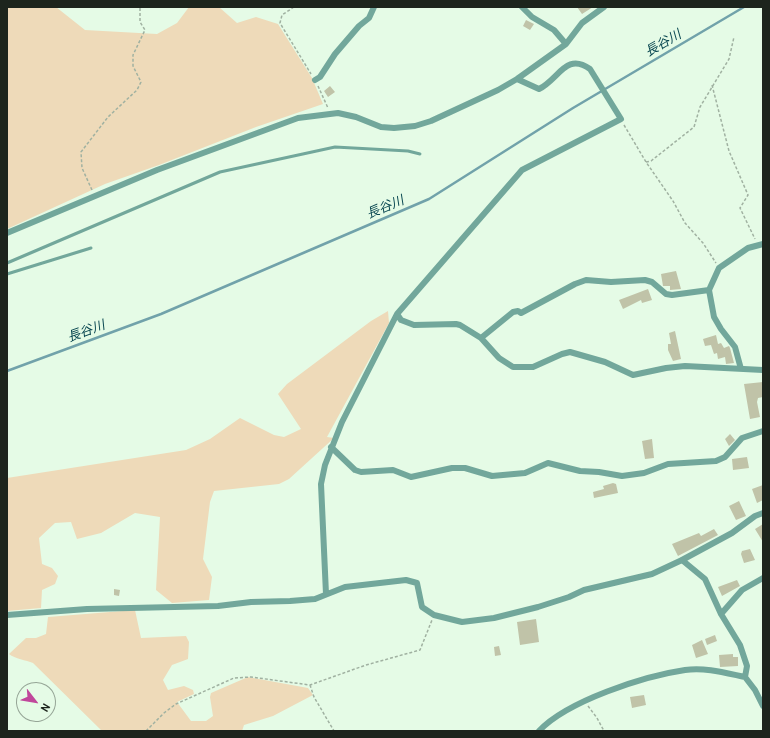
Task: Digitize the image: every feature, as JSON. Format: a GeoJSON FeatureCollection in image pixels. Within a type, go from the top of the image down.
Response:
{"type":"FeatureCollection","features":[{"type":"Feature","properties":{"kind":"street"},"geometry":{"type":"LineString","coordinates":[[315,80],[320,77],[335,54],[359,26],[369,18],[374,7]]}},
{"type":"Feature","properties":{"kind":"street"},"geometry":{"type":"LineString","coordinates":[[522,7],[532,17],[554,30],[566,44]]}},
{"type":"Feature","properties":{"kind":"street"},"geometry":{"type":"LineString","coordinates":[[7,233],[94,196],[243,137],[298,118],[330,112],[347,114],[381,127],[394,128],[415,126],[431,121],[517,79],[566,44],[582,23],[604,7]]}},
{"type":"Feature","properties":{"kind":"street"},"geometry":{"type":"LineString","coordinates":[[326,594],[321,484],[325,465],[342,422],[397,314],[522,170],[620,119],[590,69],[582,64],[575,62],[565,66],[552,81],[540,89],[531,87],[517,79]]}},
{"type":"Feature","properties":{"kind":"street"},"geometry":{"type":"LineString","coordinates":[[741,369],[735,347],[721,330],[714,317],[709,290],[718,268],[748,248],[760,245]]}},
{"type":"Feature","properties":{"kind":"street"},"geometry":{"type":"LineString","coordinates":[[481,338],[513,312],[518,311],[521,313],[575,284],[586,280],[611,282],[645,280],[652,282],[666,294],[672,295],[709,290]]}},
{"type":"Feature","properties":{"kind":"street"},"geometry":{"type":"LineString","coordinates":[[397,314],[401,320],[414,325],[456,324],[481,338],[499,358],[513,367],[533,367],[570,352],[605,362],[633,375],[666,368],[685,366],[763,370]]}},
{"type":"Feature","properties":{"kind":"street"},"geometry":{"type":"LineString","coordinates":[[331,447],[355,470],[361,472],[393,470],[411,477],[452,468],[465,468],[492,476],[497,476],[525,472],[548,463],[580,472],[600,472],[622,476],[644,473],[668,464],[716,461],[725,457],[742,438],[763,431]]}},
{"type":"Feature","properties":{"kind":"street"},"geometry":{"type":"LineString","coordinates":[[7,615],[87,609],[218,606],[251,602],[315,599],[345,587],[406,580],[417,583],[422,607],[434,615],[470,622],[494,618],[538,607],[569,598],[584,590],[652,574],[682,560],[732,533],[755,516],[763,513]]}},
{"type":"Feature","properties":{"kind":"street"},"geometry":{"type":"LineString","coordinates":[[682,560],[705,579],[721,614],[740,645],[747,666],[745,677]]}},
{"type":"Feature","properties":{"kind":"street"},"geometry":{"type":"LineString","coordinates":[[721,614],[742,590],[763,578]]}},
{"type":"Feature","properties":{"kind":"street"},"geometry":{"type":"LineString","coordinates":[[539,731],[548,721],[603,692],[685,670],[718,671],[745,677],[755,690],[763,706]]}},
{"type":"Feature","properties":{"kind":"street"},"geometry":{"type":"LineString","coordinates":[[755,690],[763,691]]}},
{"type":"Feature","properties":{"kind":"lane"},"geometry":{"type":"LineString","coordinates":[[7,263],[220,172],[336,147],[408,151],[420,154]]}},
{"type":"Feature","properties":{"kind":"lane"},"geometry":{"type":"LineString","coordinates":[[7,274],[91,248]]}},
{"type":"Feature","properties":{"kind":"path"},"geometry":{"type":"LineString","coordinates":[[94,196],[82,168],[81,152],[108,117],[137,90],[141,82],[134,66],[133,55],[144,30],[140,22],[140,7]]}},
{"type":"Feature","properties":{"kind":"path"},"geometry":{"type":"LineString","coordinates":[[294,7],[282,14],[280,23],[315,80],[330,112]]}},
{"type":"Feature","properties":{"kind":"path"},"geometry":{"type":"LineString","coordinates":[[646,162],[651,161],[694,127],[700,107],[729,59],[734,38]]}},
{"type":"Feature","properties":{"kind":"path"},"geometry":{"type":"LineString","coordinates":[[712,85],[729,151],[748,195],[740,208],[760,245]]}},
{"type":"Feature","properties":{"kind":"path"},"geometry":{"type":"LineString","coordinates":[[620,119],[685,223],[703,243],[718,268]]}},
{"type":"Feature","properties":{"kind":"path"},"geometry":{"type":"LineString","coordinates":[[146,731],[164,713],[176,704],[234,678],[251,677],[310,685],[366,665],[420,650],[434,615]]}},
{"type":"Feature","properties":{"kind":"path"},"geometry":{"type":"LineString","coordinates":[[310,685],[314,697],[334,731]]}},
{"type":"Feature","properties":{"kind":"path"},"geometry":{"type":"LineString","coordinates":[[584,701],[597,718],[604,731]]}},
{"type":"Feature","properties":{"kind":"shaded area"},"geometry":{"type":"Polygon","coordinates":[[[7,7],[56,7],[85,30],[157,34],[177,23],[189,7],[219,7],[237,23],[256,17],[278,24],[312,78],[323,104],[256,127],[159,165],[105,184],[7,229],[7,7]]]}},
{"type":"Feature","properties":{"kind":"shaded area"},"geometry":{"type":"Polygon","coordinates":[[[388,311],[389,323],[327,437],[334,438],[289,479],[279,484],[214,491],[210,502],[203,559],[212,577],[209,600],[172,603],[156,590],[160,517],[135,513],[101,533],[77,539],[71,522],[55,523],[39,538],[42,564],[52,568],[58,576],[55,584],[42,590],[41,608],[7,611],[7,478],[186,450],[210,439],[240,418],[274,435],[284,437],[301,429],[278,394],[287,384],[371,321],[388,311]]]}},
{"type":"Feature","properties":{"kind":"shaded area"},"geometry":{"type":"Polygon","coordinates":[[[135,610],[141,638],[186,636],[189,642],[188,659],[172,665],[163,680],[168,690],[184,686],[193,690],[194,694],[177,702],[191,721],[206,721],[213,716],[210,697],[211,693],[248,677],[308,688],[313,695],[273,716],[244,725],[242,731],[102,731],[56,686],[56,682],[52,682],[33,663],[9,654],[26,638],[36,638],[46,634],[48,617],[135,610]]]}},
{"type":"Feature","properties":{"kind":"building"},"geometry":{"type":"Polygon","coordinates":[[[577,7],[593,7],[582,14],[577,7]]]}},
{"type":"Feature","properties":{"kind":"building"},"geometry":{"type":"Polygon","coordinates":[[[526,20],[534,24],[530,30],[523,26],[526,20]]]}},
{"type":"Feature","properties":{"kind":"building"},"geometry":{"type":"Polygon","coordinates":[[[330,86],[335,92],[328,97],[324,91],[330,86]]]}},
{"type":"Feature","properties":{"kind":"building"},"geometry":{"type":"Polygon","coordinates":[[[676,271],[681,289],[670,290],[670,286],[663,286],[661,274],[676,271]]]}},
{"type":"Feature","properties":{"kind":"building"},"geometry":{"type":"Polygon","coordinates":[[[648,289],[652,300],[642,303],[641,300],[623,309],[619,300],[648,289]]]}},
{"type":"Feature","properties":{"kind":"building"},"geometry":{"type":"Polygon","coordinates":[[[675,331],[681,359],[673,361],[668,350],[668,344],[671,344],[669,333],[675,331]]]}},
{"type":"Feature","properties":{"kind":"building"},"geometry":{"type":"Polygon","coordinates":[[[716,335],[718,344],[721,343],[724,348],[729,346],[734,363],[726,364],[725,357],[718,359],[717,353],[714,354],[711,345],[705,346],[703,339],[716,335]]]}},
{"type":"Feature","properties":{"kind":"building"},"geometry":{"type":"Polygon","coordinates":[[[763,382],[763,397],[758,398],[757,402],[760,417],[750,419],[744,384],[763,382]]]}},
{"type":"Feature","properties":{"kind":"building"},"geometry":{"type":"Polygon","coordinates":[[[730,434],[735,440],[729,446],[725,439],[730,434]]]}},
{"type":"Feature","properties":{"kind":"building"},"geometry":{"type":"Polygon","coordinates":[[[652,439],[654,458],[645,459],[642,441],[652,439]]]}},
{"type":"Feature","properties":{"kind":"building"},"geometry":{"type":"Polygon","coordinates":[[[747,457],[749,468],[733,470],[732,459],[747,457]]]}},
{"type":"Feature","properties":{"kind":"building"},"geometry":{"type":"Polygon","coordinates":[[[613,483],[616,484],[618,493],[594,498],[593,492],[604,489],[603,486],[613,483]]]}},
{"type":"Feature","properties":{"kind":"building"},"geometry":{"type":"Polygon","coordinates":[[[763,485],[763,500],[757,503],[752,489],[763,485]]]}},
{"type":"Feature","properties":{"kind":"building"},"geometry":{"type":"Polygon","coordinates":[[[739,501],[746,516],[736,520],[729,506],[739,501]]]}},
{"type":"Feature","properties":{"kind":"building"},"geometry":{"type":"Polygon","coordinates":[[[763,524],[763,542],[755,529],[763,524]]]}},
{"type":"Feature","properties":{"kind":"building"},"geometry":{"type":"Polygon","coordinates":[[[714,529],[718,535],[678,556],[672,544],[699,533],[701,536],[714,529]]]}},
{"type":"Feature","properties":{"kind":"building"},"geometry":{"type":"Polygon","coordinates":[[[750,549],[755,560],[744,563],[741,554],[742,551],[750,549]]]}},
{"type":"Feature","properties":{"kind":"building"},"geometry":{"type":"Polygon","coordinates":[[[737,580],[740,586],[722,596],[718,587],[737,580]]]}},
{"type":"Feature","properties":{"kind":"building"},"geometry":{"type":"Polygon","coordinates":[[[114,589],[120,590],[119,596],[114,595],[114,589]]]}},
{"type":"Feature","properties":{"kind":"building"},"geometry":{"type":"Polygon","coordinates":[[[536,619],[539,642],[520,645],[517,622],[536,619]]]}},
{"type":"Feature","properties":{"kind":"building"},"geometry":{"type":"Polygon","coordinates":[[[715,635],[717,641],[707,645],[705,639],[715,635]]]}},
{"type":"Feature","properties":{"kind":"building"},"geometry":{"type":"Polygon","coordinates":[[[702,640],[708,654],[696,658],[692,645],[702,640]]]}},
{"type":"Feature","properties":{"kind":"building"},"geometry":{"type":"Polygon","coordinates":[[[499,646],[501,655],[495,656],[494,647],[499,646]]]}},
{"type":"Feature","properties":{"kind":"building"},"geometry":{"type":"Polygon","coordinates":[[[733,654],[733,657],[738,657],[738,666],[720,667],[719,655],[733,654]]]}},
{"type":"Feature","properties":{"kind":"building"},"geometry":{"type":"Polygon","coordinates":[[[644,695],[646,705],[632,708],[630,697],[644,695]]]}},
{"type":"Feature","properties":{"kind":"waterway","name":"長谷川"},"geometry":{"type":"LineString","coordinates":[[7,371],[161,314],[429,199],[573,108],[744,7]]}}]}
